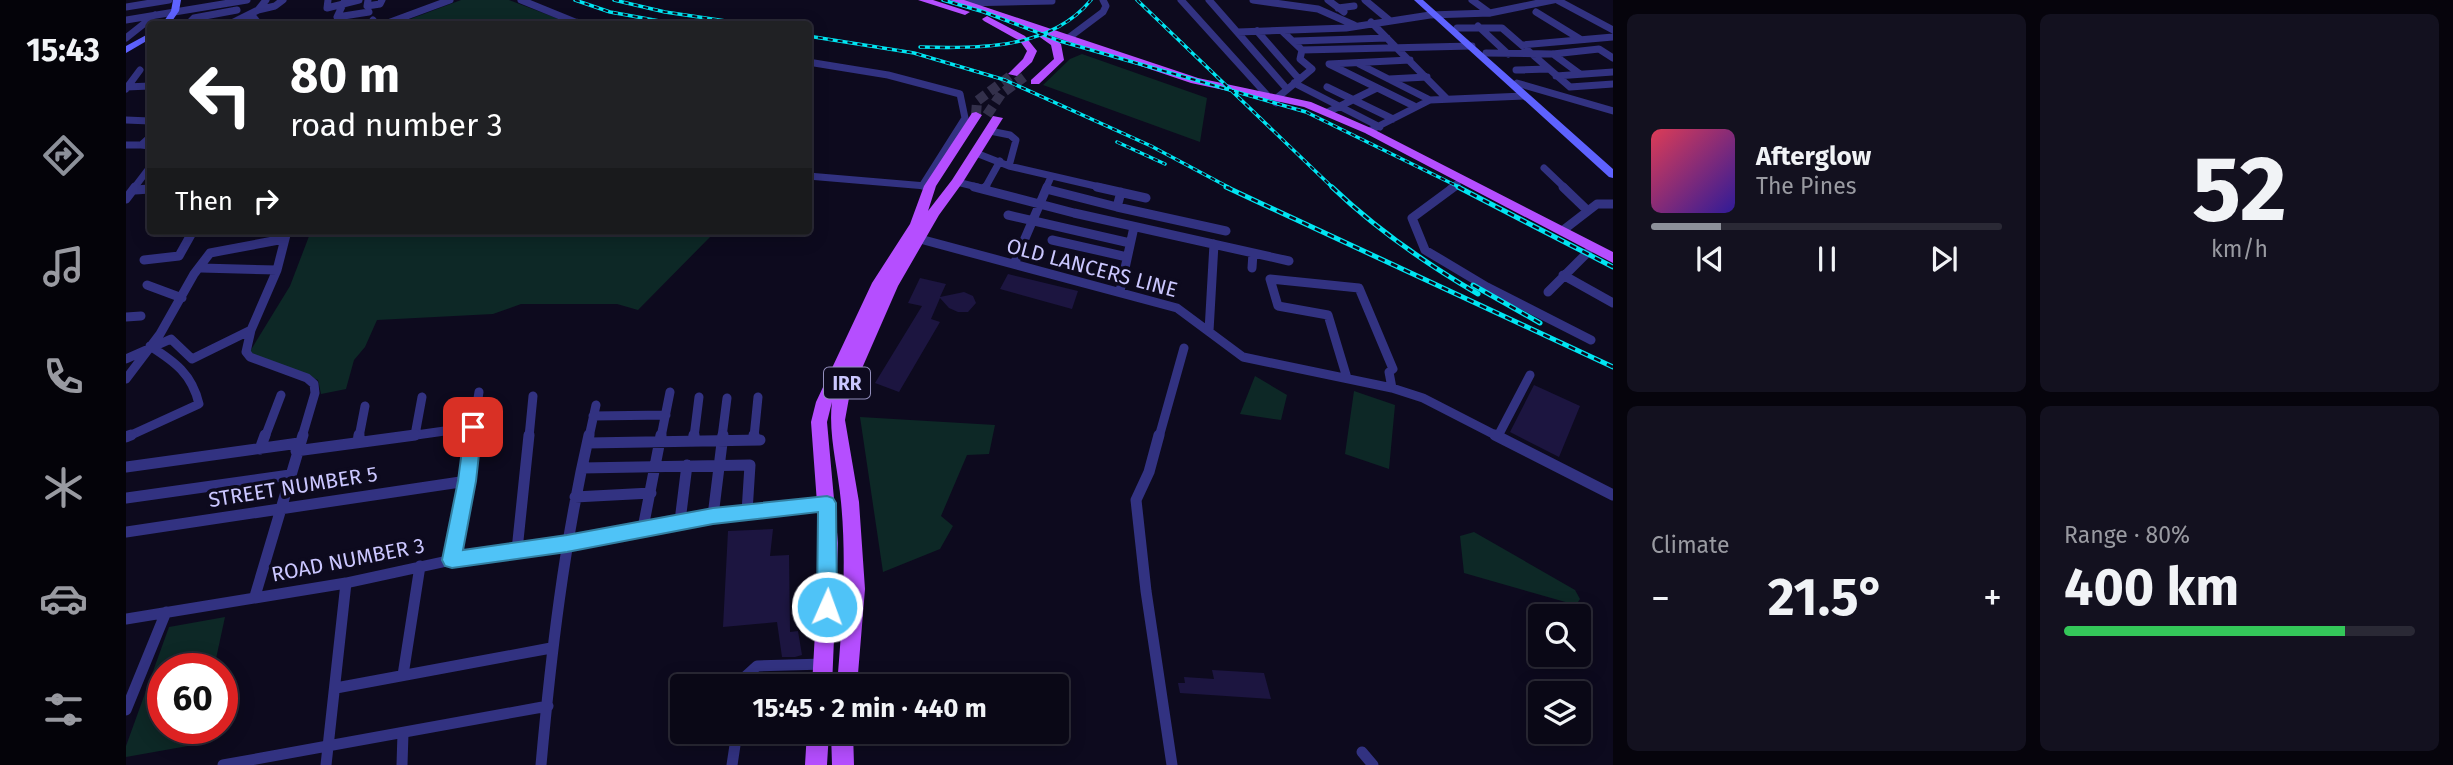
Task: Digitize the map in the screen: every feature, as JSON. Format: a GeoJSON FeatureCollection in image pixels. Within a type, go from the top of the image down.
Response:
{"type":"FeatureCollection","features":[{"type":"Feature","properties":{"kind":"main road"},"geometry":{"type":"LineString","coordinates":[[168,21],[175,11],[177,0]]}},
{"type":"Feature","properties":{"kind":"main road"},"geometry":{"type":"LineString","coordinates":[[923,0],[991,20],[1023,40],[1031,55],[1047,63]]}},
{"type":"Feature","properties":{"kind":"main road"},"geometry":{"type":"LineString","coordinates":[[940,0],[1046,37],[1056,44],[1074,43]]}},
{"type":"Feature","properties":{"kind":"main road"},"geometry":{"type":"LineString","coordinates":[[1418,0],[1457,28],[1613,168]]}},
{"type":"Feature","properties":{"kind":"main road"},"geometry":{"type":"LineString","coordinates":[[960,1],[1192,85],[1277,96],[1333,109],[1613,257]]}},
{"type":"Feature","properties":{"kind":"main road"},"geometry":{"type":"LineString","coordinates":[[1439,16],[1613,175]]}},
{"type":"Feature","properties":{"kind":"main road"},"geometry":{"type":"LineString","coordinates":[[126,50],[147,38]]}},
{"type":"Feature","properties":{"kind":"main road"},"geometry":{"type":"LineString","coordinates":[[1024,78],[1058,57],[1074,43]]}},
{"type":"Feature","properties":{"kind":"main road"},"geometry":{"type":"LineString","coordinates":[[1024,78],[1059,60],[1056,44]]}},
{"type":"Feature","properties":{"kind":"main road"},"geometry":{"type":"LineString","coordinates":[[1031,55],[1058,57]]}},
{"type":"Feature","properties":{"kind":"main road"},"geometry":{"type":"LineString","coordinates":[[1024,78],[1031,55]]}},
{"type":"Feature","properties":{"kind":"main road"},"geometry":{"type":"LineString","coordinates":[[1277,96],[1348,129],[1613,265]]}},
{"type":"Feature","properties":{"kind":"main road"},"geometry":{"type":"LineString","coordinates":[[927,213],[926,186],[987,120]]}},
{"type":"Feature","properties":{"kind":"main road","name":"IRR"},"geometry":{"type":"LineString","coordinates":[[848,674],[854,602],[854,554],[850,502],[837,420],[841,398],[891,286],[920,239],[927,213],[957,182],[976,153],[987,120]]}},
{"type":"Feature","properties":{"kind":"main road","name":"IRR"},"geometry":{"type":"LineString","coordinates":[[823,674],[828,554],[827,503],[819,422],[824,402],[879,283],[987,120]]}},
{"type":"Feature","properties":{"kind":"main road"},"geometry":{"type":"LineString","coordinates":[[828,554],[854,554]]}},
{"type":"Feature","properties":{"kind":"main road"},"geometry":{"type":"LineString","coordinates":[[813,764],[816,744]]}},
{"type":"Feature","properties":{"kind":"main road"},"geometry":{"type":"LineString","coordinates":[[842,744],[843,765]]}},
{"type":"Feature","properties":{"kind":"street"},"geometry":{"type":"LineString","coordinates":[[126,7],[139,2],[169,0]]}},
{"type":"Feature","properties":{"kind":"street"},"geometry":{"type":"LineString","coordinates":[[126,20],[245,0]]}},
{"type":"Feature","properties":{"kind":"street"},"geometry":{"type":"LineString","coordinates":[[243,18],[228,16],[245,0]]}},
{"type":"Feature","properties":{"kind":"street"},"geometry":{"type":"LineString","coordinates":[[255,12],[266,0]]}},
{"type":"Feature","properties":{"kind":"street"},"geometry":{"type":"LineString","coordinates":[[236,21],[275,6],[283,0]]}},
{"type":"Feature","properties":{"kind":"street"},"geometry":{"type":"LineString","coordinates":[[328,0],[327,8],[359,0]]}},
{"type":"Feature","properties":{"kind":"street"},"geometry":{"type":"LineString","coordinates":[[393,21],[450,0]]}},
{"type":"Feature","properties":{"kind":"street"},"geometry":{"type":"LineString","coordinates":[[522,0],[573,21]]}},
{"type":"Feature","properties":{"kind":"street"},"geometry":{"type":"LineString","coordinates":[[1074,43],[1103,12],[1106,6],[1103,0]]}},
{"type":"Feature","properties":{"kind":"street"},"geometry":{"type":"LineString","coordinates":[[1181,0],[1277,96]]}},
{"type":"Feature","properties":{"kind":"street"},"geometry":{"type":"LineString","coordinates":[[1209,0],[1255,51],[1277,96]]}},
{"type":"Feature","properties":{"kind":"street"},"geometry":{"type":"LineString","coordinates":[[1253,0],[1324,10],[1357,24]]}},
{"type":"Feature","properties":{"kind":"street"},"geometry":{"type":"LineString","coordinates":[[1328,0],[1357,24]]}},
{"type":"Feature","properties":{"kind":"street"},"geometry":{"type":"LineString","coordinates":[[1365,0],[1389,20]]}},
{"type":"Feature","properties":{"kind":"street"},"geometry":{"type":"LineString","coordinates":[[1472,0],[1490,13]]}},
{"type":"Feature","properties":{"kind":"street"},"geometry":{"type":"LineString","coordinates":[[1238,32],[1282,32],[1389,20],[1490,13],[1555,0],[1613,30]]}},
{"type":"Feature","properties":{"kind":"street"},"geometry":{"type":"LineString","coordinates":[[960,1],[1052,1]]}},
{"type":"Feature","properties":{"kind":"street"},"geometry":{"type":"LineString","coordinates":[[344,3],[337,16],[369,12]]}},
{"type":"Feature","properties":{"kind":"street"},"geometry":{"type":"LineString","coordinates":[[1338,8],[1354,6]]}},
{"type":"Feature","properties":{"kind":"street"},"geometry":{"type":"LineString","coordinates":[[191,21],[194,18],[237,10]]}},
{"type":"Feature","properties":{"kind":"street"},"geometry":{"type":"LineString","coordinates":[[255,12],[258,21]]}},
{"type":"Feature","properties":{"kind":"street"},"geometry":{"type":"LineString","coordinates":[[1536,12],[1581,39]]}},
{"type":"Feature","properties":{"kind":"street"},"geometry":{"type":"LineString","coordinates":[[147,21],[155,15]]}},
{"type":"Feature","properties":{"kind":"street"},"geometry":{"type":"LineString","coordinates":[[1596,19],[1613,19]]}},
{"type":"Feature","properties":{"kind":"street"},"geometry":{"type":"LineString","coordinates":[[126,38],[147,21]]}},
{"type":"Feature","properties":{"kind":"street"},"geometry":{"type":"LineString","coordinates":[[1371,22],[1447,99]]}},
{"type":"Feature","properties":{"kind":"street"},"geometry":{"type":"LineString","coordinates":[[1478,26],[1508,54]]}},
{"type":"Feature","properties":{"kind":"street"},"geometry":{"type":"LineString","coordinates":[[1457,28],[1502,28],[1570,87],[1613,84]]}},
{"type":"Feature","properties":{"kind":"street"},"geometry":{"type":"LineString","coordinates":[[1257,31],[1296,81],[1333,109],[1377,89]]}},
{"type":"Feature","properties":{"kind":"street"},"geometry":{"type":"LineString","coordinates":[[1282,32],[1302,50]]}},
{"type":"Feature","properties":{"kind":"street"},"geometry":{"type":"LineString","coordinates":[[1522,45],[1613,37]]}},
{"type":"Feature","properties":{"kind":"street"},"geometry":{"type":"LineString","coordinates":[[126,38],[141,42]]}},
{"type":"Feature","properties":{"kind":"street"},"geometry":{"type":"LineString","coordinates":[[1295,41],[1387,38]]}},
{"type":"Feature","properties":{"kind":"street"},"geometry":{"type":"LineString","coordinates":[[1302,50],[1472,46]]}},
{"type":"Feature","properties":{"kind":"street"},"geometry":{"type":"LineString","coordinates":[[1486,53],[1553,54],[1600,49],[1613,58]]}},
{"type":"Feature","properties":{"kind":"street"},"geometry":{"type":"LineString","coordinates":[[1255,51],[1274,50]]}},
{"type":"Feature","properties":{"kind":"street"},"geometry":{"type":"LineString","coordinates":[[1277,96],[1312,69],[1300,59],[1302,50]]}},
{"type":"Feature","properties":{"kind":"street"},"geometry":{"type":"LineString","coordinates":[[1553,54],[1580,74]]}},
{"type":"Feature","properties":{"kind":"street"},"geometry":{"type":"LineString","coordinates":[[1410,60],[1329,64],[1414,106]]}},
{"type":"Feature","properties":{"kind":"street"},"geometry":{"type":"LineString","coordinates":[[1357,62],[1430,100]]}},
{"type":"Feature","properties":{"kind":"street"},"geometry":{"type":"LineString","coordinates":[[812,63],[888,75],[960,94],[965,118],[926,186],[812,176]]}},
{"type":"Feature","properties":{"kind":"street"},"geometry":{"type":"LineString","coordinates":[[1516,69],[1548,69]]}},
{"type":"Feature","properties":{"kind":"street"},"geometry":{"type":"LineString","coordinates":[[127,87],[140,70]]}},
{"type":"Feature","properties":{"kind":"street"},"geometry":{"type":"LineString","coordinates":[[1556,76],[1613,72]]}},
{"type":"Feature","properties":{"kind":"street"},"geometry":{"type":"LineString","coordinates":[[1388,79],[1427,77]]}},
{"type":"Feature","properties":{"kind":"street"},"geometry":{"type":"LineString","coordinates":[[1553,92],[1554,86],[1564,82]]}},
{"type":"Feature","properties":{"kind":"street"},"geometry":{"type":"LineString","coordinates":[[1517,83],[1613,111]]}},
{"type":"Feature","properties":{"kind":"street"},"geometry":{"type":"LineString","coordinates":[[127,87],[147,86]]}},
{"type":"Feature","properties":{"kind":"street"},"geometry":{"type":"LineString","coordinates":[[1327,87],[1392,119]]}},
{"type":"Feature","properties":{"kind":"street"},"geometry":{"type":"LineString","coordinates":[[1374,129],[1430,100],[1524,96]]}},
{"type":"Feature","properties":{"kind":"street"},"geometry":{"type":"LineString","coordinates":[[141,120],[147,115]]}},
{"type":"Feature","properties":{"kind":"street"},"geometry":{"type":"LineString","coordinates":[[126,120],[147,121]]}},
{"type":"Feature","properties":{"kind":"street"},"geometry":{"type":"LineString","coordinates":[[987,120],[1016,140],[1009,166]]}},
{"type":"Feature","properties":{"kind":"street"},"geometry":{"type":"LineString","coordinates":[[126,145],[146,146]]}},
{"type":"Feature","properties":{"kind":"street"},"geometry":{"type":"LineString","coordinates":[[976,153],[1009,166],[1146,198]]}},
{"type":"Feature","properties":{"kind":"street"},"geometry":{"type":"LineString","coordinates":[[985,189],[999,161]]}},
{"type":"Feature","properties":{"kind":"street"},"geometry":{"type":"LineString","coordinates":[[1544,168],[1588,211]]}},
{"type":"Feature","properties":{"kind":"street"},"geometry":{"type":"LineString","coordinates":[[126,199],[147,172]]}},
{"type":"Feature","properties":{"kind":"street"},"geometry":{"type":"LineString","coordinates":[[1014,264],[1051,177]]}},
{"type":"Feature","properties":{"kind":"street"},"geometry":{"type":"LineString","coordinates":[[957,182],[1040,205],[1289,261]]}},
{"type":"Feature","properties":{"kind":"street"},"geometry":{"type":"LineString","coordinates":[[1457,184],[1412,218],[1425,250],[1487,287],[1591,341]]}},
{"type":"Feature","properties":{"kind":"street"},"geometry":{"type":"LineString","coordinates":[[135,190],[147,189]]}},
{"type":"Feature","properties":{"kind":"street"},"geometry":{"type":"LineString","coordinates":[[1046,189],[1226,232]]}},
{"type":"Feature","properties":{"kind":"street"},"geometry":{"type":"LineString","coordinates":[[1117,207],[1121,192]]}},
{"type":"Feature","properties":{"kind":"street"},"geometry":{"type":"LineString","coordinates":[[1068,229],[1080,197]]}},
{"type":"Feature","properties":{"kind":"street"},"geometry":{"type":"LineString","coordinates":[[1562,231],[1597,204],[1612,205]]}},
{"type":"Feature","properties":{"kind":"street"},"geometry":{"type":"LineString","coordinates":[[1008,215],[1130,243]]}},
{"type":"Feature","properties":{"kind":"street"},"geometry":{"type":"LineString","coordinates":[[1120,290],[1134,227]]}},
{"type":"Feature","properties":{"kind":"street"},"geometry":{"type":"LineString","coordinates":[[144,260],[179,256],[191,235]]}},
{"type":"Feature","properties":{"kind":"street"},"geometry":{"type":"LineString","coordinates":[[126,379],[210,253],[285,235],[277,270],[246,346],[250,357],[307,379],[314,384],[314,393],[256,596]]}},
{"type":"Feature","properties":{"kind":"street","name":"OLD LANCERS LINE"},"geometry":{"type":"LineString","coordinates":[[920,239],[1120,290],[1177,308],[1242,356],[1347,377]]}},
{"type":"Feature","properties":{"kind":"street"},"geometry":{"type":"LineString","coordinates":[[1052,240],[1127,257]]}},
{"type":"Feature","properties":{"kind":"street"},"geometry":{"type":"LineString","coordinates":[[1209,331],[1214,244]]}},
{"type":"Feature","properties":{"kind":"street"},"geometry":{"type":"LineString","coordinates":[[1252,268],[1253,253]]}},
{"type":"Feature","properties":{"kind":"street"},"geometry":{"type":"LineString","coordinates":[[1548,292],[1588,253]]}},
{"type":"Feature","properties":{"kind":"street"},"geometry":{"type":"LineString","coordinates":[[201,268],[277,270]]}},
{"type":"Feature","properties":{"kind":"street"},"geometry":{"type":"LineString","coordinates":[[1563,275],[1613,303]]}},
{"type":"Feature","properties":{"kind":"street"},"geometry":{"type":"LineString","coordinates":[[1392,388],[1389,372],[1393,369],[1359,288],[1270,279],[1278,306],[1328,315],[1347,377],[1423,398],[1613,495]]}},
{"type":"Feature","properties":{"kind":"street"},"geometry":{"type":"LineString","coordinates":[[147,285],[182,298]]}},
{"type":"Feature","properties":{"kind":"street"},"geometry":{"type":"LineString","coordinates":[[126,317],[141,316]]}},
{"type":"Feature","properties":{"kind":"street"},"geometry":{"type":"LineString","coordinates":[[126,359],[150,346],[171,339],[192,359],[251,330]]}},
{"type":"Feature","properties":{"kind":"street"},"geometry":{"type":"LineString","coordinates":[[126,437],[199,404],[193,380],[179,365],[150,346]]}},
{"type":"Feature","properties":{"kind":"street"},"geometry":{"type":"LineString","coordinates":[[1171,765],[1136,500],[1149,471],[1184,348]]}},
{"type":"Feature","properties":{"kind":"street"},"geometry":{"type":"LineString","coordinates":[[1498,436],[1530,375]]}},
{"type":"Feature","properties":{"kind":"street"},"geometry":{"type":"LineString","coordinates":[[452,560],[480,392]]}},
{"type":"Feature","properties":{"kind":"street"},"geometry":{"type":"LineString","coordinates":[[643,528],[670,392]]}},
{"type":"Feature","properties":{"kind":"street"},"geometry":{"type":"LineString","coordinates":[[260,449],[281,395]]}},
{"type":"Feature","properties":{"kind":"street"},"geometry":{"type":"LineString","coordinates":[[517,550],[533,396]]}},
{"type":"Feature","properties":{"kind":"street"},"geometry":{"type":"LineString","coordinates":[[415,435],[422,397]]}},
{"type":"Feature","properties":{"kind":"street"},"geometry":{"type":"LineString","coordinates":[[693,441],[699,397]]}},
{"type":"Feature","properties":{"kind":"street"},"geometry":{"type":"LineString","coordinates":[[588,443],[757,440],[758,397]]}},
{"type":"Feature","properties":{"kind":"street"},"geometry":{"type":"LineString","coordinates":[[713,516],[727,398]]}},
{"type":"Feature","properties":{"kind":"street"},"geometry":{"type":"LineString","coordinates":[[358,442],[365,406]]}},
{"type":"Feature","properties":{"kind":"street"},"geometry":{"type":"LineString","coordinates":[[541,765],[551,648],[567,543],[595,411],[666,415]]}},
{"type":"Feature","properties":{"kind":"street"},"geometry":{"type":"LineString","coordinates":[[126,467],[260,449],[358,442],[473,427]]}},
{"type":"Feature","properties":{"kind":"street"},"geometry":{"type":"LineString","coordinates":[[680,521],[687,465]]}},
{"type":"Feature","properties":{"kind":"street"},"geometry":{"type":"LineString","coordinates":[[582,468],[750,465],[747,512]]}},
{"type":"Feature","properties":{"kind":"street"},"geometry":{"type":"LineString","coordinates":[[126,498],[290,475]]}},
{"type":"Feature","properties":{"kind":"street","name":"STREET NUMBER 5"},"geometry":{"type":"LineString","coordinates":[[126,532],[467,481]]}},
{"type":"Feature","properties":{"kind":"street"},"geometry":{"type":"LineString","coordinates":[[575,497],[651,493]]}},
{"type":"Feature","properties":{"kind":"street","name":"ROAD NUMBER 3"},"geometry":{"type":"LineString","coordinates":[[126,619],[346,583],[452,560],[567,543],[680,521],[827,503]]}},
{"type":"Feature","properties":{"kind":"street"},"geometry":{"type":"LineString","coordinates":[[403,676],[420,566]]}},
{"type":"Feature","properties":{"kind":"street"},"geometry":{"type":"LineString","coordinates":[[326,765],[346,583]]}},
{"type":"Feature","properties":{"kind":"street"},"geometry":{"type":"LineString","coordinates":[[126,710],[166,612]]}},
{"type":"Feature","properties":{"kind":"street"},"geometry":{"type":"LineString","coordinates":[[336,688],[551,648]]}},
{"type":"Feature","properties":{"kind":"street"},"geometry":{"type":"LineString","coordinates":[[748,674],[757,666],[824,664]]}},
{"type":"Feature","properties":{"kind":"street"},"geometry":{"type":"LineString","coordinates":[[223,765],[548,706]]}},
{"type":"Feature","properties":{"kind":"street"},"geometry":{"type":"LineString","coordinates":[[402,765],[403,733]]}},
{"type":"Feature","properties":{"kind":"street"},"geometry":{"type":"LineString","coordinates":[[732,765],[735,744]]}},
{"type":"Feature","properties":{"kind":"street"},"geometry":{"type":"LineString","coordinates":[[1362,752],[1373,765]]}},
{"type":"Feature","properties":{"kind":"green space"},"geometry":{"type":"Polygon","coordinates":[[[461,0],[509,0],[564,21],[405,21],[461,0]]]}},
{"type":"Feature","properties":{"kind":"green space"},"geometry":{"type":"Polygon","coordinates":[[[1082,54],[1207,98],[1200,142],[1043,85],[1070,59],[1082,54]]]}},
{"type":"Feature","properties":{"kind":"green space"},"geometry":{"type":"Polygon","coordinates":[[[309,235],[711,236],[638,310],[617,304],[521,304],[493,314],[377,320],[365,347],[354,360],[346,389],[321,394],[318,380],[249,353],[290,286],[309,235]]]}},
{"type":"Feature","properties":{"kind":"green space"},"geometry":{"type":"Polygon","coordinates":[[[1255,376],[1287,395],[1281,420],[1240,414],[1255,376]]]}},
{"type":"Feature","properties":{"kind":"green space"},"geometry":{"type":"Polygon","coordinates":[[[1354,391],[1395,405],[1389,469],[1345,454],[1354,391]]]}},
{"type":"Feature","properties":{"kind":"green space"},"geometry":{"type":"Polygon","coordinates":[[[860,417],[995,425],[989,454],[967,455],[941,516],[953,526],[940,549],[883,572],[860,417]]]}},
{"type":"Feature","properties":{"kind":"green space"},"geometry":{"type":"Polygon","coordinates":[[[1474,532],[1575,590],[1580,599],[1577,604],[1572,604],[1464,573],[1460,536],[1474,532]]]}},
{"type":"Feature","properties":{"kind":"green space"},"geometry":{"type":"Polygon","coordinates":[[[225,617],[217,653],[160,653],[169,627],[225,617]]]}},
{"type":"Feature","properties":{"kind":"green space"},"geometry":{"type":"Polygon","coordinates":[[[147,688],[147,744],[199,744],[126,757],[126,746],[147,688]]]}},
{"type":"Feature","properties":{"kind":"building"},"geometry":{"type":"Polygon","coordinates":[[[1008,274],[1078,291],[1072,309],[1000,289],[1008,274]]]}},
{"type":"Feature","properties":{"kind":"building"},"geometry":{"type":"Polygon","coordinates":[[[920,278],[946,284],[940,297],[964,292],[973,296],[976,303],[968,312],[958,312],[949,308],[940,298],[931,319],[940,322],[899,392],[875,383],[922,306],[908,303],[920,278]]]}},
{"type":"Feature","properties":{"kind":"building"},"geometry":{"type":"Polygon","coordinates":[[[1534,385],[1580,406],[1559,457],[1510,432],[1534,385]]]}},
{"type":"Feature","properties":{"kind":"building"},"geometry":{"type":"Polygon","coordinates":[[[773,529],[770,556],[789,555],[790,632],[798,631],[802,655],[795,657],[782,657],[777,622],[723,627],[728,531],[773,529]]]}},
{"type":"Feature","properties":{"kind":"building"},"geometry":{"type":"Polygon","coordinates":[[[1212,670],[1264,673],[1271,699],[1180,693],[1178,683],[1185,683],[1184,677],[1214,679],[1212,670]]]}},
{"type":"Feature","properties":{"kind":"tunnel"},"geometry":{"type":"LineString","coordinates":[[976,115],[977,101],[1013,74]]}},
{"type":"Feature","properties":{"kind":"tunnel"},"geometry":{"type":"LineString","coordinates":[[987,115],[1001,94],[1024,77]]}},
{"type":"Feature","properties":{"kind":"railway"},"geometry":{"type":"LineString","coordinates":[[575,0],[610,12],[660,21]]}},
{"type":"Feature","properties":{"kind":"railway"},"geometry":{"type":"LineString","coordinates":[[614,0],[665,12],[726,21]]}},
{"type":"Feature","properties":{"kind":"railway"},"geometry":{"type":"LineString","coordinates":[[943,0],[1042,34]]}},
{"type":"Feature","properties":{"kind":"railway"},"geometry":{"type":"LineString","coordinates":[[1042,34],[1075,16],[1091,0]]}},
{"type":"Feature","properties":{"kind":"railway"},"geometry":{"type":"LineString","coordinates":[[1137,0],[1231,90]]}},
{"type":"Feature","properties":{"kind":"railway"},"geometry":{"type":"LineString","coordinates":[[920,47],[989,46],[1013,43],[1042,34]]}},
{"type":"Feature","properties":{"kind":"railway"},"geometry":{"type":"LineString","coordinates":[[1042,34],[1231,90]]}},
{"type":"Feature","properties":{"kind":"railway"},"geometry":{"type":"LineString","coordinates":[[812,37],[914,53],[1005,80],[1151,146],[1230,188]]}},
{"type":"Feature","properties":{"kind":"railway"},"geometry":{"type":"LineString","coordinates":[[1231,90],[1306,112],[1461,188]]}},
{"type":"Feature","properties":{"kind":"railway"},"geometry":{"type":"LineString","coordinates":[[1231,90],[1333,188]]}},
{"type":"Feature","properties":{"kind":"railway"},"geometry":{"type":"LineString","coordinates":[[1117,142],[1165,164]]}},
{"type":"Feature","properties":{"kind":"railway"},"geometry":{"type":"LineString","coordinates":[[1226,187],[1613,367]]}},
{"type":"Feature","properties":{"kind":"railway"},"geometry":{"type":"LineString","coordinates":[[1332,187],[1402,245],[1478,294]]}},
{"type":"Feature","properties":{"kind":"railway"},"geometry":{"type":"LineString","coordinates":[[1458,187],[1613,267]]}},
{"type":"Feature","properties":{"kind":"railway"},"geometry":{"type":"LineString","coordinates":[[1473,285],[1540,323]]}},
{"type":"Feature","properties":{"kind":"route"},"geometry":{"type":"LineString","coordinates":[[473,427],[467,481],[452,560],[567,543],[680,521],[827,503],[827,607]]}}]}
